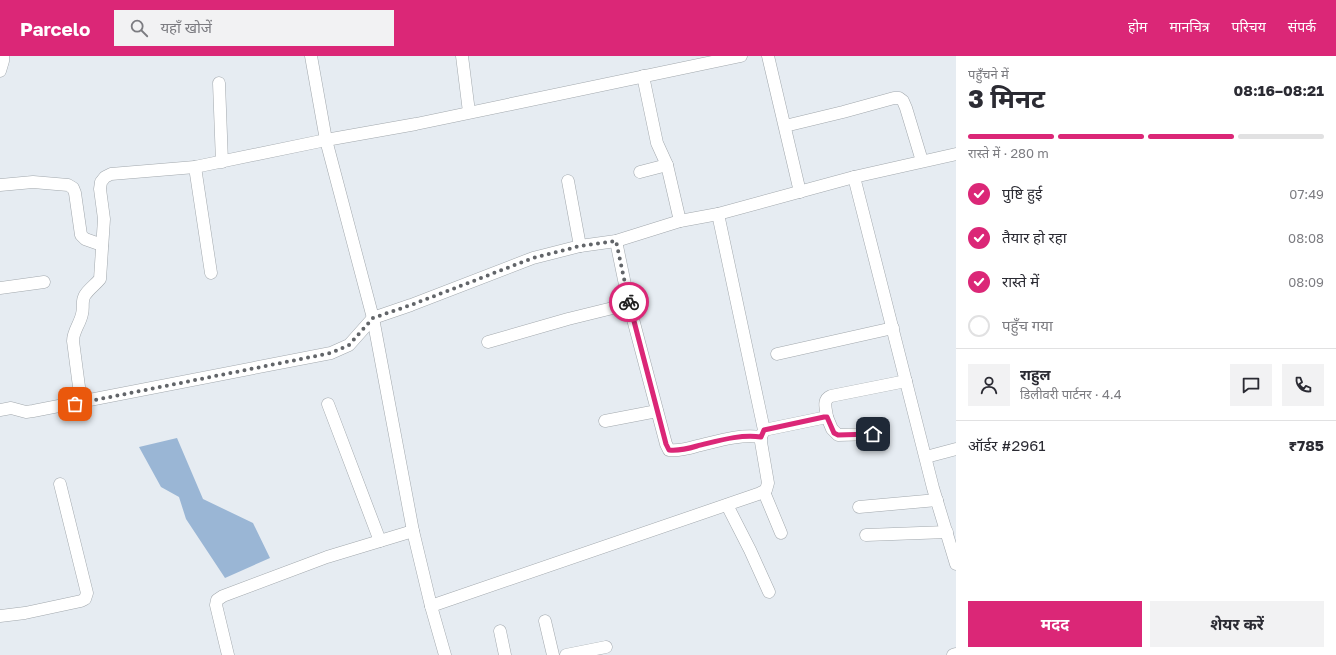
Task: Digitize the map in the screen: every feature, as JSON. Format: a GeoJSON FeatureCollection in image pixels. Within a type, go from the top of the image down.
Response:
{"type":"FeatureCollection","features":[{"type":"Feature","properties":{"kind":"street"},"geometry":{"type":"LineString","coordinates":[[0,71],[3,56]]}},
{"type":"Feature","properties":{"kind":"street"},"geometry":{"type":"LineString","coordinates":[[311,56],[326,140],[373,318],[413,531],[431,606],[445,655]]}},
{"type":"Feature","properties":{"kind":"street"},"geometry":{"type":"LineString","coordinates":[[462,56],[469,112]]}},
{"type":"Feature","properties":{"kind":"street"},"geometry":{"type":"LineString","coordinates":[[81,402],[73,334],[82,316],[83,299],[100,279],[104,219],[100,189],[101,182],[105,177],[111,174],[194,167],[222,162],[643,76],[703,60],[741,56]]}},
{"type":"Feature","properties":{"kind":"street"},"geometry":{"type":"LineString","coordinates":[[768,56],[800,192]]}},
{"type":"Feature","properties":{"kind":"street"},"geometry":{"type":"LineString","coordinates":[[643,76],[657,143],[666,165],[680,221]]}},
{"type":"Feature","properties":{"kind":"street"},"geometry":{"type":"LineString","coordinates":[[219,83],[222,162]]}},
{"type":"Feature","properties":{"kind":"street"},"geometry":{"type":"LineString","coordinates":[[785,126],[899,98],[903,101],[906,108],[922,161]]}},
{"type":"Feature","properties":{"kind":"street"},"geometry":{"type":"LineString","coordinates":[[0,410],[11,408],[29,412],[331,353],[349,345],[373,318],[533,258],[580,246],[616,241],[680,221],[718,214],[854,178],[956,154]]}},
{"type":"Feature","properties":{"kind":"street"},"geometry":{"type":"LineString","coordinates":[[640,172],[666,165]]}},
{"type":"Feature","properties":{"kind":"street"},"geometry":{"type":"LineString","coordinates":[[194,167],[211,273]]}},
{"type":"Feature","properties":{"kind":"street"},"geometry":{"type":"LineString","coordinates":[[854,178],[937,500],[947,532],[953,545],[956,564]]}},
{"type":"Feature","properties":{"kind":"street"},"geometry":{"type":"LineString","coordinates":[[568,181],[580,246]]}},
{"type":"Feature","properties":{"kind":"street"},"geometry":{"type":"LineString","coordinates":[[0,186],[32,182],[68,185],[73,188],[75,193],[81,235],[85,239],[102,245]]}},
{"type":"Feature","properties":{"kind":"street"},"geometry":{"type":"LineString","coordinates":[[431,606],[728,505],[764,492],[768,487],[763,434],[718,214]]}},
{"type":"Feature","properties":{"kind":"street"},"geometry":{"type":"LineString","coordinates":[[616,241],[629,304],[666,444],[669,450],[680,450],[738,436],[763,434],[827,417]]}},
{"type":"Feature","properties":{"kind":"street"},"geometry":{"type":"LineString","coordinates":[[0,288],[44,282]]}},
{"type":"Feature","properties":{"kind":"street"},"geometry":{"type":"LineString","coordinates":[[488,342],[568,319],[629,304]]}},
{"type":"Feature","properties":{"kind":"street"},"geometry":{"type":"LineString","coordinates":[[777,354],[893,328]]}},
{"type":"Feature","properties":{"kind":"street"},"geometry":{"type":"LineString","coordinates":[[873,434],[838,435],[834,433],[827,417],[826,398],[906,381]]}},
{"type":"Feature","properties":{"kind":"street"},"geometry":{"type":"LineString","coordinates":[[328,404],[380,541]]}},
{"type":"Feature","properties":{"kind":"street"},"geometry":{"type":"LineString","coordinates":[[605,421],[657,411]]}},
{"type":"Feature","properties":{"kind":"street"},"geometry":{"type":"LineString","coordinates":[[926,457],[956,449]]}},
{"type":"Feature","properties":{"kind":"street"},"geometry":{"type":"LineString","coordinates":[[0,616],[25,613],[85,599],[87,593],[60,484]]}},
{"type":"Feature","properties":{"kind":"street"},"geometry":{"type":"LineString","coordinates":[[764,492],[781,533]]}},
{"type":"Feature","properties":{"kind":"street"},"geometry":{"type":"LineString","coordinates":[[859,507],[937,500]]}},
{"type":"Feature","properties":{"kind":"street"},"geometry":{"type":"LineString","coordinates":[[728,505],[769,592]]}},
{"type":"Feature","properties":{"kind":"street"},"geometry":{"type":"LineString","coordinates":[[228,655],[216,605],[217,600],[223,596],[327,557],[413,531]]}},
{"type":"Feature","properties":{"kind":"street"},"geometry":{"type":"LineString","coordinates":[[866,535],[947,532]]}},
{"type":"Feature","properties":{"kind":"street"},"geometry":{"type":"LineString","coordinates":[[546,621],[553,655]]}},
{"type":"Feature","properties":{"kind":"street"},"geometry":{"type":"LineString","coordinates":[[500,631],[505,655]]}},
{"type":"Feature","properties":{"kind":"street"},"geometry":{"type":"LineString","coordinates":[[571,654],[606,647]]}},
{"type":"Feature","properties":{"kind":"street"},"geometry":{"type":"LineString","coordinates":[[952,655],[956,654]]}},
{"type":"Feature","properties":{"kind":"water"},"geometry":{"type":"Polygon","coordinates":[[[177,438],[203,499],[253,523],[270,558],[225,578],[186,519],[179,497],[161,487],[139,447],[177,438]]]}},
{"type":"Feature","properties":{"kind":"way so far"},"geometry":{"type":"LineString","coordinates":[[75,404],[331,353],[349,345],[354,341],[373,318],[533,258],[580,246],[616,241],[629,302]]}},
{"type":"Feature","properties":{"kind":"route"},"geometry":{"type":"LineString","coordinates":[[629,302],[666,444],[669,450],[680,450],[738,436],[761,437],[764,430],[824,417],[827,417],[834,433],[838,435],[873,434]]}}]}
